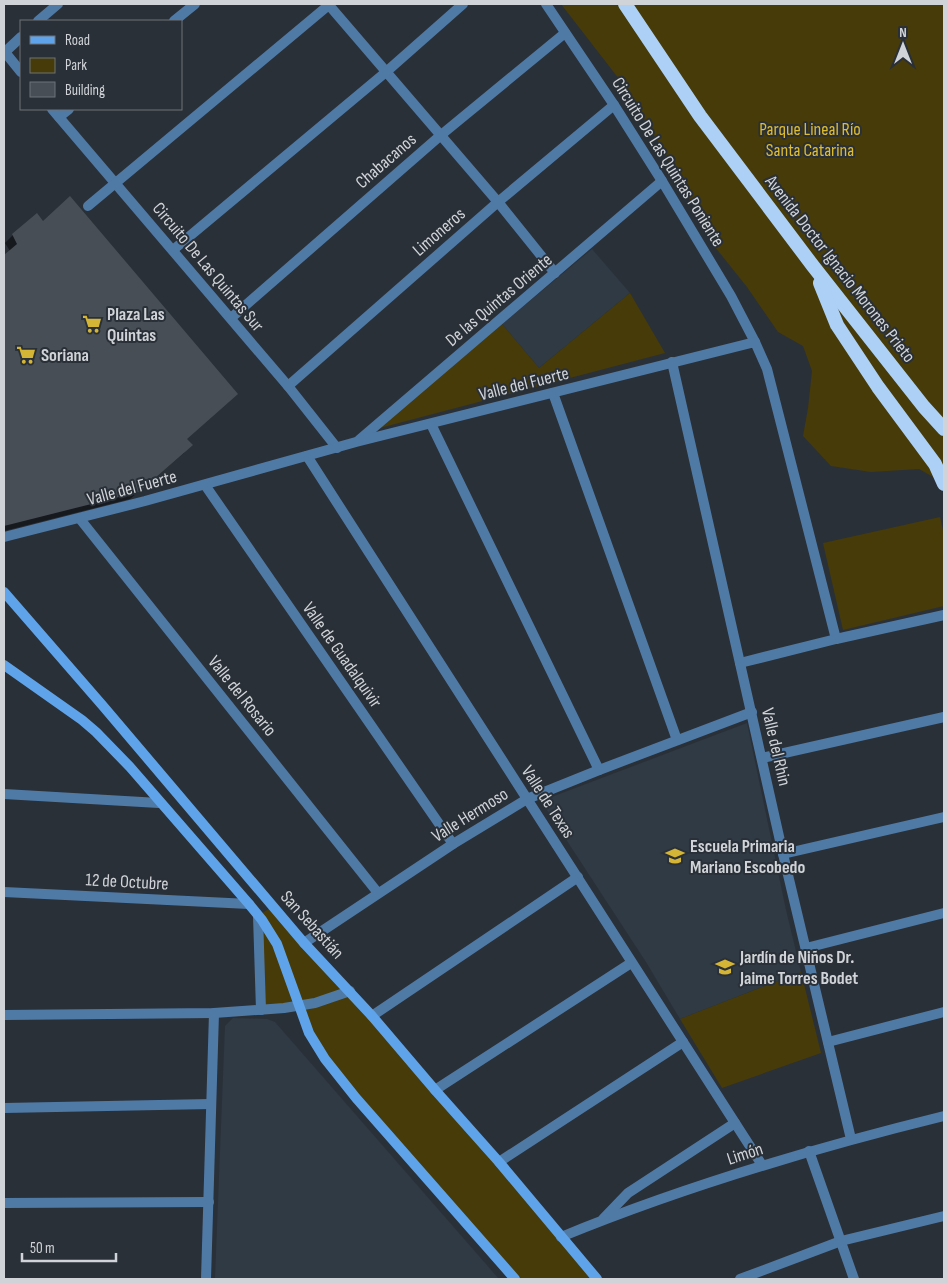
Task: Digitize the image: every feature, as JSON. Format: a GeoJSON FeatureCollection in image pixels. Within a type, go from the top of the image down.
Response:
{"type":"FeatureCollection","features":[{"type":"Feature","properties":{"kind":"highway","name":"Avenida Doctor Ignacio Morones Prieto"},"geometry":{"type":"LineString","coordinates":[[626,4],[700,116],[813,266],[924,407],[944,429]]}},
{"type":"Feature","properties":{"kind":"highway"},"geometry":{"type":"LineString","coordinates":[[813,266],[836,325],[878,387],[935,464],[944,484]]}},
{"type":"Feature","properties":{"kind":"main road","name":"San Sebastián"},"geometry":{"type":"LineString","coordinates":[[4,592],[304,943],[350,991],[499,1162],[597,1279]]}},
{"type":"Feature","properties":{"kind":"main road","name":"San Sebastián"},"geometry":{"type":"LineString","coordinates":[[4,666],[82,720],[130,767],[159,803],[249,904],[270,932],[280,950],[299,1007],[316,1045],[337,1074],[515,1279]]}},
{"type":"Feature","properties":{"kind":"street"},"geometry":{"type":"LineString","coordinates":[[39,20],[58,4]]}},
{"type":"Feature","properties":{"kind":"street"},"geometry":{"type":"LineString","coordinates":[[175,20],[195,4]]}},
{"type":"Feature","properties":{"kind":"street"},"geometry":{"type":"LineString","coordinates":[[88,206],[329,4],[498,202],[555,273]]}},
{"type":"Feature","properties":{"kind":"street"},"geometry":{"type":"LineString","coordinates":[[173,250],[386,72],[463,4]]}},
{"type":"Feature","properties":{"kind":"street","name":"Circuito De Las Quintas Poniente"},"geometry":{"type":"LineString","coordinates":[[546,4],[614,105],[662,181],[731,296],[755,342]]}},
{"type":"Feature","properties":{"kind":"street","name":"Chabacanos"},"geometry":{"type":"LineString","coordinates":[[231,318],[441,135],[565,33]]}},
{"type":"Feature","properties":{"kind":"street"},"geometry":{"type":"LineString","coordinates":[[20,38],[4,51],[20,71]]}},
{"type":"Feature","properties":{"kind":"street","name":"Limoneros"},"geometry":{"type":"LineString","coordinates":[[288,386],[498,202],[614,105]]}},
{"type":"Feature","properties":{"kind":"street","name":"Circuito De Las Quintas Sur"},"geometry":{"type":"LineString","coordinates":[[53,110],[231,318],[337,448]]}},
{"type":"Feature","properties":{"kind":"street"},"geometry":{"type":"LineString","coordinates":[[59,117],[68,110]]}},
{"type":"Feature","properties":{"kind":"street","name":"De las Quintas Oriente"},"geometry":{"type":"LineString","coordinates":[[356,442],[662,181]]}},
{"type":"Feature","properties":{"kind":"street"},"geometry":{"type":"LineString","coordinates":[[755,342],[767,369],[836,640]]}},
{"type":"Feature","properties":{"kind":"street","name":"Valle del Fuerte"},"geometry":{"type":"LineString","coordinates":[[4,537],[80,519],[356,442],[755,342]]}},
{"type":"Feature","properties":{"kind":"street","name":"Valle del Rhin"},"geometry":{"type":"LineString","coordinates":[[672,362],[783,854],[851,1139]]}},
{"type":"Feature","properties":{"kind":"street"},"geometry":{"type":"LineString","coordinates":[[553,393],[677,740]]}},
{"type":"Feature","properties":{"kind":"street"},"geometry":{"type":"LineString","coordinates":[[431,424],[599,770]]}},
{"type":"Feature","properties":{"kind":"street","name":"Valle de Texas"},"geometry":{"type":"LineString","coordinates":[[307,456],[762,1165]]}},
{"type":"Feature","properties":{"kind":"street","name":"Valle de Guadalquivir"},"geometry":{"type":"LineString","coordinates":[[205,485],[453,844]]}},
{"type":"Feature","properties":{"kind":"street","name":"Valle del Rosario"},"geometry":{"type":"LineString","coordinates":[[80,519],[378,893]]}},
{"type":"Feature","properties":{"kind":"street"},"geometry":{"type":"LineString","coordinates":[[740,663],[944,616]]}},
{"type":"Feature","properties":{"kind":"street","name":"Valle Hermoso"},"geometry":{"type":"LineString","coordinates":[[304,943],[453,844],[527,799],[752,712]]}},
{"type":"Feature","properties":{"kind":"street"},"geometry":{"type":"LineString","coordinates":[[762,758],[944,717]]}},
{"type":"Feature","properties":{"kind":"street"},"geometry":{"type":"LineString","coordinates":[[4,794],[159,803]]}},
{"type":"Feature","properties":{"kind":"street"},"geometry":{"type":"LineString","coordinates":[[783,854],[944,817]]}},
{"type":"Feature","properties":{"kind":"street"},"geometry":{"type":"LineString","coordinates":[[372,1016],[578,877]]}},
{"type":"Feature","properties":{"kind":"street","name":"12 de Octubre"},"geometry":{"type":"LineString","coordinates":[[4,892],[249,904]]}},
{"type":"Feature","properties":{"kind":"street"},"geometry":{"type":"LineString","coordinates":[[806,948],[944,913]]}},
{"type":"Feature","properties":{"kind":"street"},"geometry":{"type":"LineString","coordinates":[[258,916],[261,1010]]}},
{"type":"Feature","properties":{"kind":"street"},"geometry":{"type":"LineString","coordinates":[[435,1090],[631,963]]}},
{"type":"Feature","properties":{"kind":"street"},"geometry":{"type":"LineString","coordinates":[[4,1015],[214,1013],[261,1010],[315,1004],[350,991]]}},
{"type":"Feature","properties":{"kind":"street"},"geometry":{"type":"LineString","coordinates":[[828,1042],[944,1012]]}},
{"type":"Feature","properties":{"kind":"street"},"geometry":{"type":"LineString","coordinates":[[206,1279],[210,1202],[214,1013]]}},
{"type":"Feature","properties":{"kind":"street"},"geometry":{"type":"LineString","coordinates":[[499,1162],[683,1042]]}},
{"type":"Feature","properties":{"kind":"street"},"geometry":{"type":"LineString","coordinates":[[4,1108],[211,1104]]}},
{"type":"Feature","properties":{"kind":"street","name":"Limón"},"geometry":{"type":"LineString","coordinates":[[561,1237],[601,1221],[762,1165],[851,1139],[944,1116]]}},
{"type":"Feature","properties":{"kind":"street"},"geometry":{"type":"LineString","coordinates":[[601,1221],[628,1193],[735,1123]]}},
{"type":"Feature","properties":{"kind":"street"},"geometry":{"type":"LineString","coordinates":[[809,1151],[854,1279]]}},
{"type":"Feature","properties":{"kind":"street"},"geometry":{"type":"LineString","coordinates":[[4,1203],[210,1202]]}},
{"type":"Feature","properties":{"kind":"street"},"geometry":{"type":"LineString","coordinates":[[740,1279],[841,1242],[944,1216]]}},
{"type":"Feature","properties":{"kind":"shaded area"},"geometry":{"type":"Polygon","coordinates":[[[592,249],[630,293],[539,368],[502,324],[592,249]]]}},
{"type":"Feature","properties":{"kind":"shaded area","name":"Escuela Primaria Mariano Escobedo"},"geometry":{"type":"Polygon","coordinates":[[[747,723],[786,910],[801,972],[680,1019],[646,962],[541,801],[747,723]]]}},
{"type":"Feature","properties":{"kind":"shaded area"},"geometry":{"type":"Polygon","coordinates":[[[233,1018],[267,1019],[275,1022],[499,1279],[215,1278],[225,1026],[233,1018]]]}},
{"type":"Feature","properties":{"kind":"green space","name":"Parque Lineal Río Santa Catarina"},"geometry":{"type":"Polygon","coordinates":[[[561,4],[944,4],[944,483],[919,469],[871,472],[831,466],[803,436],[812,371],[803,346],[778,332],[747,287],[715,247],[657,140],[619,79],[561,4]]]}},
{"type":"Feature","properties":{"kind":"green space"},"geometry":{"type":"Polygon","coordinates":[[[630,293],[665,353],[376,429],[502,324],[539,368],[630,293]]]}},
{"type":"Feature","properties":{"kind":"green space"},"geometry":{"type":"Polygon","coordinates":[[[940,517],[944,535],[944,606],[843,630],[823,543],[940,517]]]}},
{"type":"Feature","properties":{"kind":"green space"},"geometry":{"type":"Polygon","coordinates":[[[273,906],[597,1279],[515,1279],[337,1074],[299,1007],[261,1010],[258,916],[273,906]]]}},
{"type":"Feature","properties":{"kind":"green space"},"geometry":{"type":"Polygon","coordinates":[[[801,972],[821,1053],[722,1088],[680,1019],[801,972]]]}},
{"type":"Feature","properties":{"kind":"building","name":"Plaza Las Quintas"},"geometry":{"type":"Polygon","coordinates":[[[70,196],[238,394],[187,439],[193,445],[139,492],[4,526],[4,255],[17,244],[12,234],[37,213],[43,221],[70,196]]]}},
{"type":"Feature","properties":{"kind":"place","name":"Plaza Las Quintas"},"geometry":{"type":"Point","coordinates":[92,324]}},
{"type":"Feature","properties":{"kind":"place","name":"Soriana"},"geometry":{"type":"Point","coordinates":[26,355]}},
{"type":"Feature","properties":{"kind":"place","name":"Escuela Primaria Mariano Escobedo"},"geometry":{"type":"Point","coordinates":[675,856]}},
{"type":"Feature","properties":{"kind":"place","name":"Jardín de Niños Dr. Jaime Torres Bodet"},"geometry":{"type":"Point","coordinates":[725,967]}}]}
